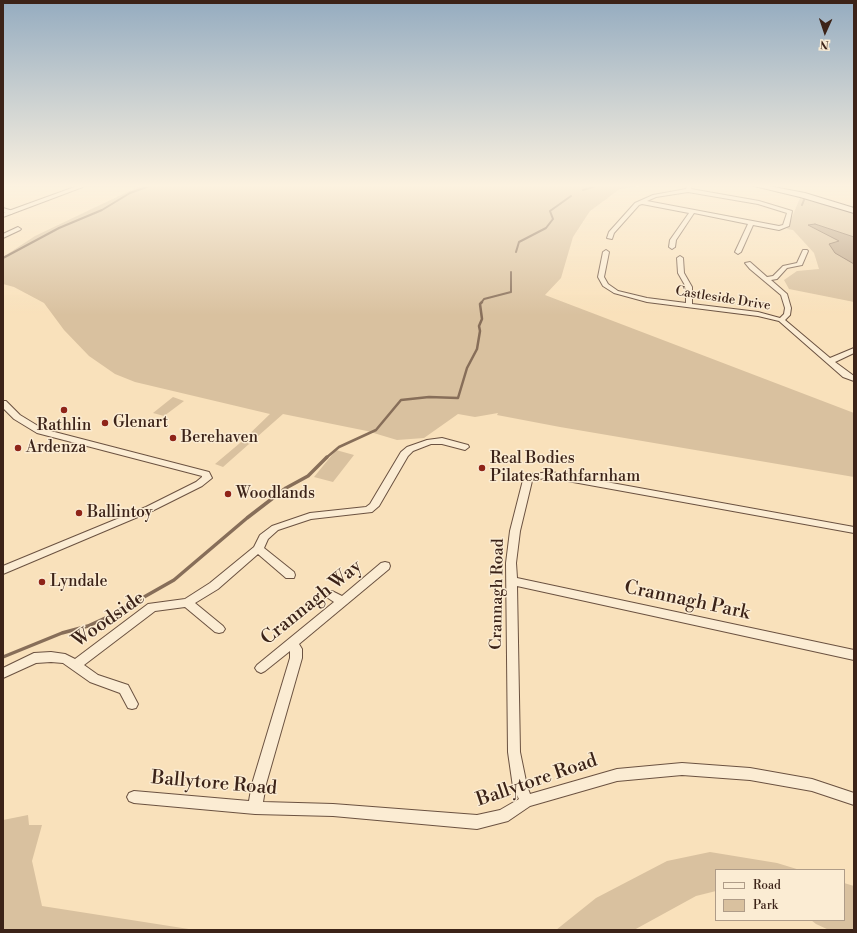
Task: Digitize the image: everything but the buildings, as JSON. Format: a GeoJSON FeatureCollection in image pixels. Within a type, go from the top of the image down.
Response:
{"type":"FeatureCollection","features":[{"type":"Feature","properties":{"kind":"street"},"geometry":{"type":"LineString","coordinates":[[3,236],[18,229]]}},
{"type":"Feature","properties":{"kind":"street"},"geometry":{"type":"LineString","coordinates":[[610,238],[611,233],[615,229]]}},
{"type":"Feature","properties":{"kind":"street"},"geometry":{"type":"LineString","coordinates":[[672,247],[673,240],[681,229]]}},
{"type":"Feature","properties":{"kind":"street"},"geometry":{"type":"LineString","coordinates":[[738,252],[749,229]]}},
{"type":"Feature","properties":{"kind":"street"},"geometry":{"type":"LineString","coordinates":[[767,278],[775,278],[785,267],[800,264],[805,251]]}},
{"type":"Feature","properties":{"kind":"street","name":"Castleside Drive"},"geometry":{"type":"LineString","coordinates":[[606,252],[601,277],[605,285],[616,292],[647,300],[758,314],[781,320],[846,375],[854,379]]}},
{"type":"Feature","properties":{"kind":"street"},"geometry":{"type":"LineString","coordinates":[[680,258],[681,273],[689,287],[689,305]]}},
{"type":"Feature","properties":{"kind":"street"},"geometry":{"type":"LineString","coordinates":[[748,263],[784,294],[788,308],[787,315],[781,320]]}},
{"type":"Feature","properties":{"kind":"street"},"geometry":{"type":"LineString","coordinates":[[784,294],[793,294]]}},
{"type":"Feature","properties":{"kind":"street"},"geometry":{"type":"LineString","coordinates":[[830,361],[854,350]]}},
{"type":"Feature","properties":{"kind":"street"},"geometry":{"type":"LineString","coordinates":[[3,403],[17,417],[40,431],[206,474],[207,478],[199,484],[149,509],[3,570]]}},
{"type":"Feature","properties":{"kind":"street","name":"Woodside"},"geometry":{"type":"LineString","coordinates":[[75,665],[152,607],[187,603],[214,586],[258,549],[264,537],[275,528],[291,521],[317,515],[368,510],[374,506],[404,454],[410,449],[430,442],[442,441],[465,447]]}},
{"type":"Feature","properties":{"kind":"street","name":"Crannagh Road"},"geometry":{"type":"LineString","coordinates":[[527,801],[520,787],[514,752],[511,563],[515,531],[528,480],[543,474],[854,530]]}},
{"type":"Feature","properties":{"kind":"street"},"geometry":{"type":"LineString","coordinates":[[258,549],[290,575]]}},
{"type":"Feature","properties":{"kind":"street","name":"Crannagh Way"},"geometry":{"type":"LineString","coordinates":[[261,668],[386,566]]}},
{"type":"Feature","properties":{"kind":"street","name":"Crannagh Park"},"geometry":{"type":"LineString","coordinates":[[512,581],[854,655]]}},
{"type":"Feature","properties":{"kind":"street"},"geometry":{"type":"LineString","coordinates":[[332,595],[343,602]]}},
{"type":"Feature","properties":{"kind":"street"},"geometry":{"type":"LineString","coordinates":[[187,603],[219,629]]}},
{"type":"Feature","properties":{"kind":"street"},"geometry":{"type":"LineString","coordinates":[[255,808],[259,784],[296,658],[296,649],[292,644]]}},
{"type":"Feature","properties":{"kind":"street","name":"Woodside"},"geometry":{"type":"LineString","coordinates":[[3,673],[34,658],[51,657],[65,659],[94,679],[124,689],[132,704]]}},
{"type":"Feature","properties":{"kind":"street","name":"Ballytore Road"},"geometry":{"type":"LineString","coordinates":[[134,797],[255,808],[333,810],[476,822],[503,816],[527,801],[617,775],[682,769],[750,774],[812,785],[854,799]]}},
{"type":"Feature","properties":{"kind":"green space"},"geometry":{"type":"Polygon","coordinates":[[[51,229],[579,229],[573,237],[561,278],[545,295],[854,413],[854,477],[560,427],[497,415],[498,413],[475,417],[458,414],[424,438],[397,440],[367,431],[283,414],[223,467],[215,464],[240,443],[270,414],[135,382],[115,374],[89,356],[64,330],[44,303],[14,287],[3,284],[3,257],[35,236],[51,229]]]}},
{"type":"Feature","properties":{"kind":"green space"},"geometry":{"type":"Polygon","coordinates":[[[787,229],[854,229],[854,302],[789,289],[784,280],[797,271],[819,269],[814,253],[793,230],[787,229]]]}},
{"type":"Feature","properties":{"kind":"green space"},"geometry":{"type":"Polygon","coordinates":[[[173,397],[184,401],[164,416],[153,413],[173,397]]]}},
{"type":"Feature","properties":{"kind":"green space"},"geometry":{"type":"Polygon","coordinates":[[[336,450],[354,455],[333,482],[314,477],[336,450]]]}},
{"type":"Feature","properties":{"kind":"green space"},"geometry":{"type":"Polygon","coordinates":[[[28,815],[29,825],[42,825],[32,861],[42,906],[195,930],[3,930],[3,820],[28,815]]]}},
{"type":"Feature","properties":{"kind":"green space"},"geometry":{"type":"Polygon","coordinates":[[[710,852],[777,863],[797,869],[715,869],[715,891],[696,896],[634,930],[556,930],[596,898],[667,861],[710,852]]]}},
{"type":"Feature","properties":{"kind":"green space"},"geometry":{"type":"Polygon","coordinates":[[[845,883],[854,886],[854,930],[829,930],[812,921],[845,921],[845,883]]]}},
{"type":"Feature","properties":{"kind":"shaded area"},"geometry":{"type":"Polygon","coordinates":[[[815,229],[829,229],[854,237],[854,264],[835,253],[829,244],[839,241],[815,229]]]}},
{"type":"Feature","properties":{"kind":"waterway"},"geometry":{"type":"LineString","coordinates":[[3,258],[58,229]]}},
{"type":"Feature","properties":{"kind":"waterway"},"geometry":{"type":"LineString","coordinates":[[516,252],[519,242],[545,229]]}},
{"type":"Feature","properties":{"kind":"waterway"},"geometry":{"type":"LineString","coordinates":[[481,303],[484,299],[511,292],[511,272]]}},
{"type":"Feature","properties":{"kind":"waterway"},"geometry":{"type":"LineString","coordinates":[[326,458],[339,447],[376,430],[401,400],[429,397],[458,398],[467,368],[477,349],[480,331],[479,326],[482,319],[481,303]]}},
{"type":"Feature","properties":{"kind":"waterway"},"geometry":{"type":"LineString","coordinates":[[3,657],[62,633],[88,626],[114,614],[174,580],[247,518],[286,488],[308,476],[326,458]]}},
{"type":"Feature","properties":{"kind":"place","name":"Rathlin"},"geometry":{"type":"Point","coordinates":[64,410]}},
{"type":"Feature","properties":{"kind":"place","name":"Glenart"},"geometry":{"type":"Point","coordinates":[105,423]}},
{"type":"Feature","properties":{"kind":"place","name":"Berehaven"},"geometry":{"type":"Point","coordinates":[173,438]}},
{"type":"Feature","properties":{"kind":"place","name":"Ardenza"},"geometry":{"type":"Point","coordinates":[18,448]}},
{"type":"Feature","properties":{"kind":"place","name":"Real Bodies Pilates Rathfarnham"},"geometry":{"type":"Point","coordinates":[482,468]}},
{"type":"Feature","properties":{"kind":"place","name":"Woodlands"},"geometry":{"type":"Point","coordinates":[228,494]}},
{"type":"Feature","properties":{"kind":"place","name":"Ballintoy"},"geometry":{"type":"Point","coordinates":[79,513]}},
{"type":"Feature","properties":{"kind":"place","name":"Lyndale"},"geometry":{"type":"Point","coordinates":[42,582]}}]}
